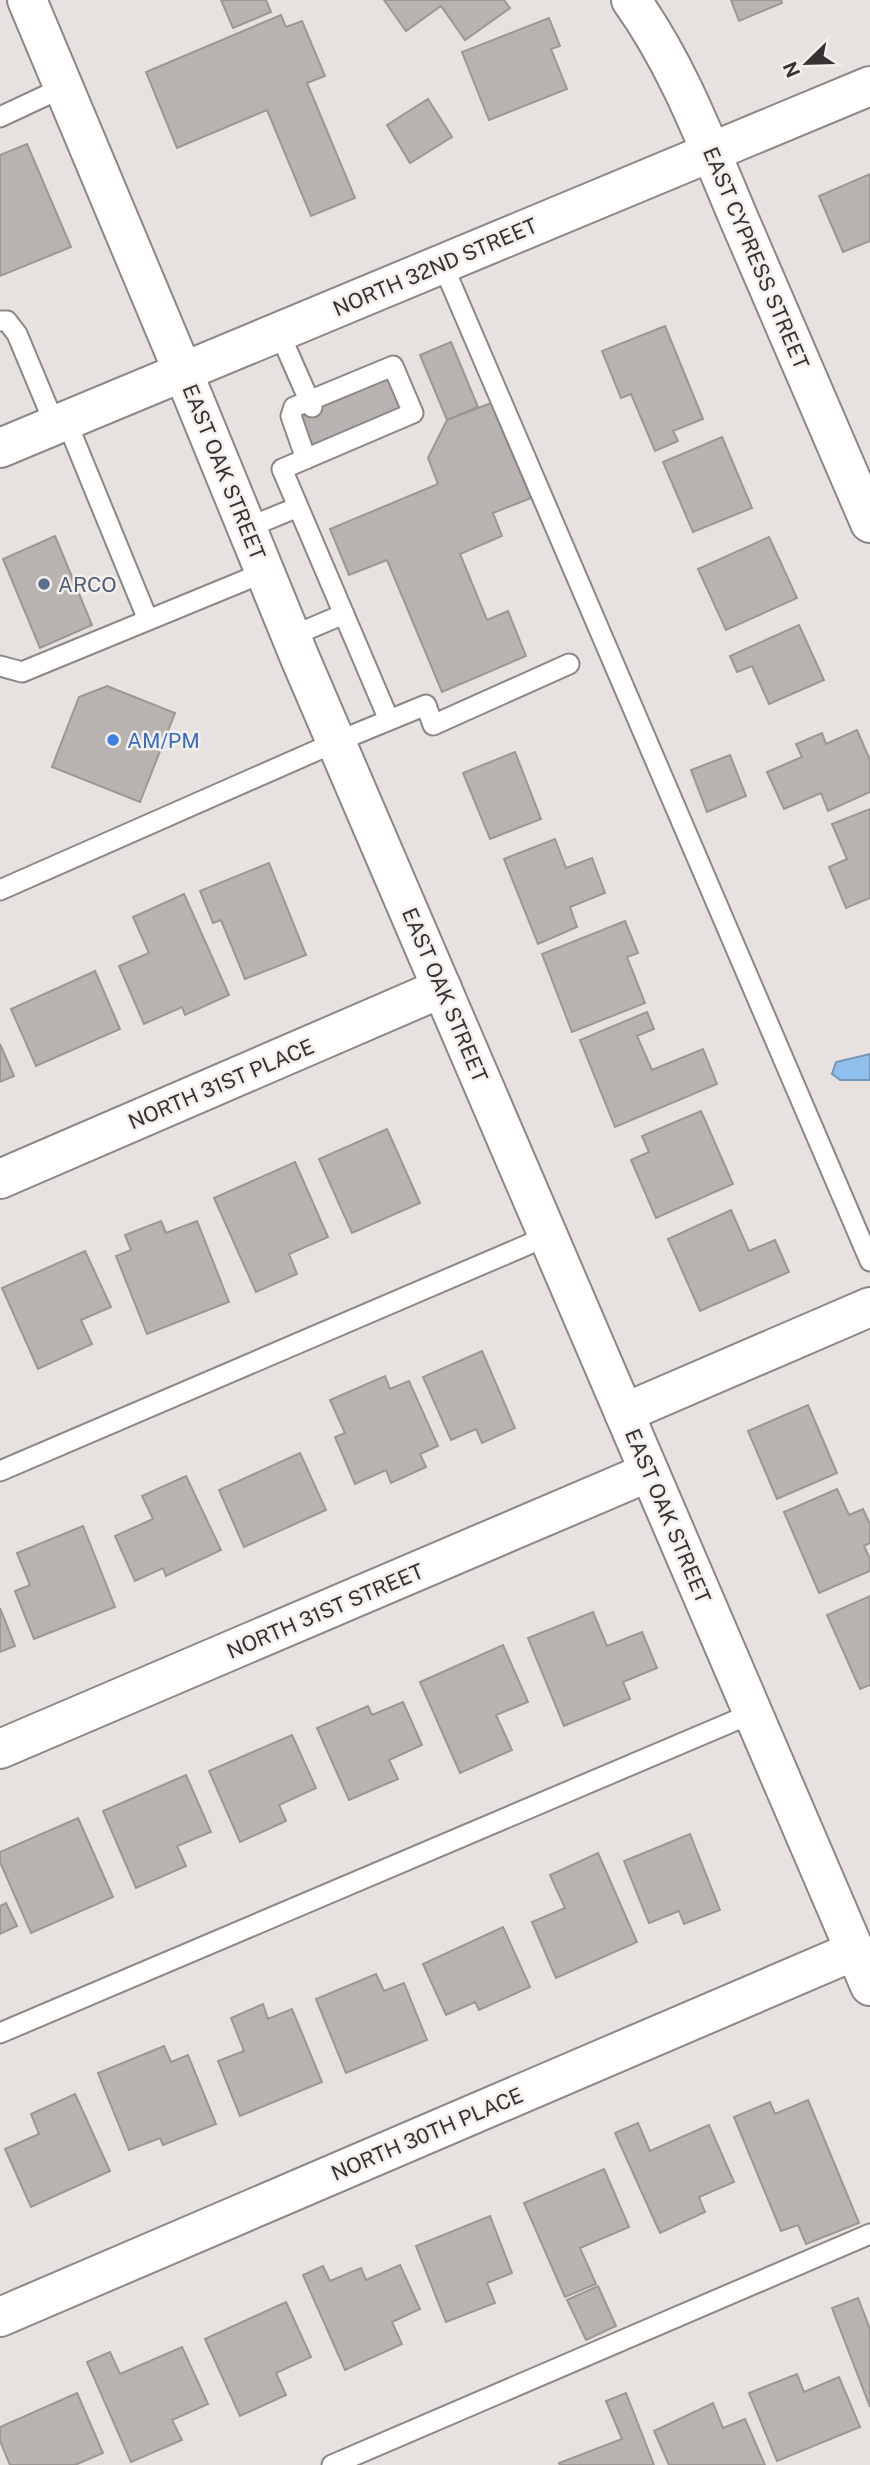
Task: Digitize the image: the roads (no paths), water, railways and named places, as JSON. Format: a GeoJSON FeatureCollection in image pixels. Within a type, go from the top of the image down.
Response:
{"type":"FeatureCollection","features":[{"type":"Feature","properties":{"kind":"street","name":"EAST OAK STREET"},"geometry":{"type":"LineString","coordinates":[[27,0],[336,741],[870,1986]]}},
{"type":"Feature","properties":{"kind":"street","name":"EAST CYPRESS STREET"},"geometry":{"type":"LineString","coordinates":[[631,0],[671,63],[870,523]]}},
{"type":"Feature","properties":{"kind":"street","name":"NORTH 32ND STREET"},"geometry":{"type":"LineString","coordinates":[[0,447],[870,86]]}},
{"type":"Feature","properties":{"kind":"street","name":"NORTH 31ST PLACE"},"geometry":{"type":"LineString","coordinates":[[0,1179],[442,988]]}},
{"type":"Feature","properties":{"kind":"street"},"geometry":{"type":"LineString","coordinates":[[624,1413],[870,1307]]}},
{"type":"Feature","properties":{"kind":"street","name":"NORTH 31ST STREET"},"geometry":{"type":"LineString","coordinates":[[0,1749],[649,1472]]}},
{"type":"Feature","properties":{"kind":"street","name":"NORTH 30TH PLACE"},"geometry":{"type":"LineString","coordinates":[[0,2317],[854,1951]]}},
{"type":"Feature","properties":{"kind":"lane"},"geometry":{"type":"LineString","coordinates":[[0,117],[64,87]]}},
{"type":"Feature","properties":{"kind":"lane"},"geometry":{"type":"LineString","coordinates":[[442,263],[870,1261]]}},
{"type":"Feature","properties":{"kind":"lane"},"geometry":{"type":"LineString","coordinates":[[0,321],[7,321],[17,334],[148,620]]}},
{"type":"Feature","properties":{"kind":"lane"},"geometry":{"type":"LineString","coordinates":[[279,332],[310,404]]}},
{"type":"Feature","properties":{"kind":"lane"},"geometry":{"type":"LineString","coordinates":[[306,459],[290,416],[294,407],[310,404],[366,373],[393,366],[413,413],[386,420],[328,445],[306,459],[282,470],[389,720]]}},
{"type":"Feature","properties":{"kind":"lane"},"geometry":{"type":"LineString","coordinates":[[247,528],[298,507]]}},
{"type":"Feature","properties":{"kind":"lane"},"geometry":{"type":"LineString","coordinates":[[0,666],[22,672],[265,572]]}},
{"type":"Feature","properties":{"kind":"lane"},"geometry":{"type":"LineString","coordinates":[[292,636],[344,614]]}},
{"type":"Feature","properties":{"kind":"lane"},"geometry":{"type":"LineString","coordinates":[[0,890],[336,741],[426,705],[433,725],[569,664]]}},
{"type":"Feature","properties":{"kind":"lane"},"geometry":{"type":"LineString","coordinates":[[0,1471],[548,1236]]}},
{"type":"Feature","properties":{"kind":"lane"},"geometry":{"type":"LineString","coordinates":[[0,2033],[753,1713]]}},
{"type":"Feature","properties":{"kind":"lane"},"geometry":{"type":"LineString","coordinates":[[332,2465],[870,2234]]}},
{"type":"Feature","properties":{"kind":"water"},"geometry":{"type":"Polygon","coordinates":[[[870,1054],[870,1080],[840,1080],[832,1074],[836,1062],[870,1054]]]}},
{"type":"Feature","properties":{"kind":"place","name":"ARCO"},"geometry":{"type":"Point","coordinates":[44,584]}},
{"type":"Feature","properties":{"kind":"place","name":"AM/PM"},"geometry":{"type":"Point","coordinates":[113,740]}}]}
